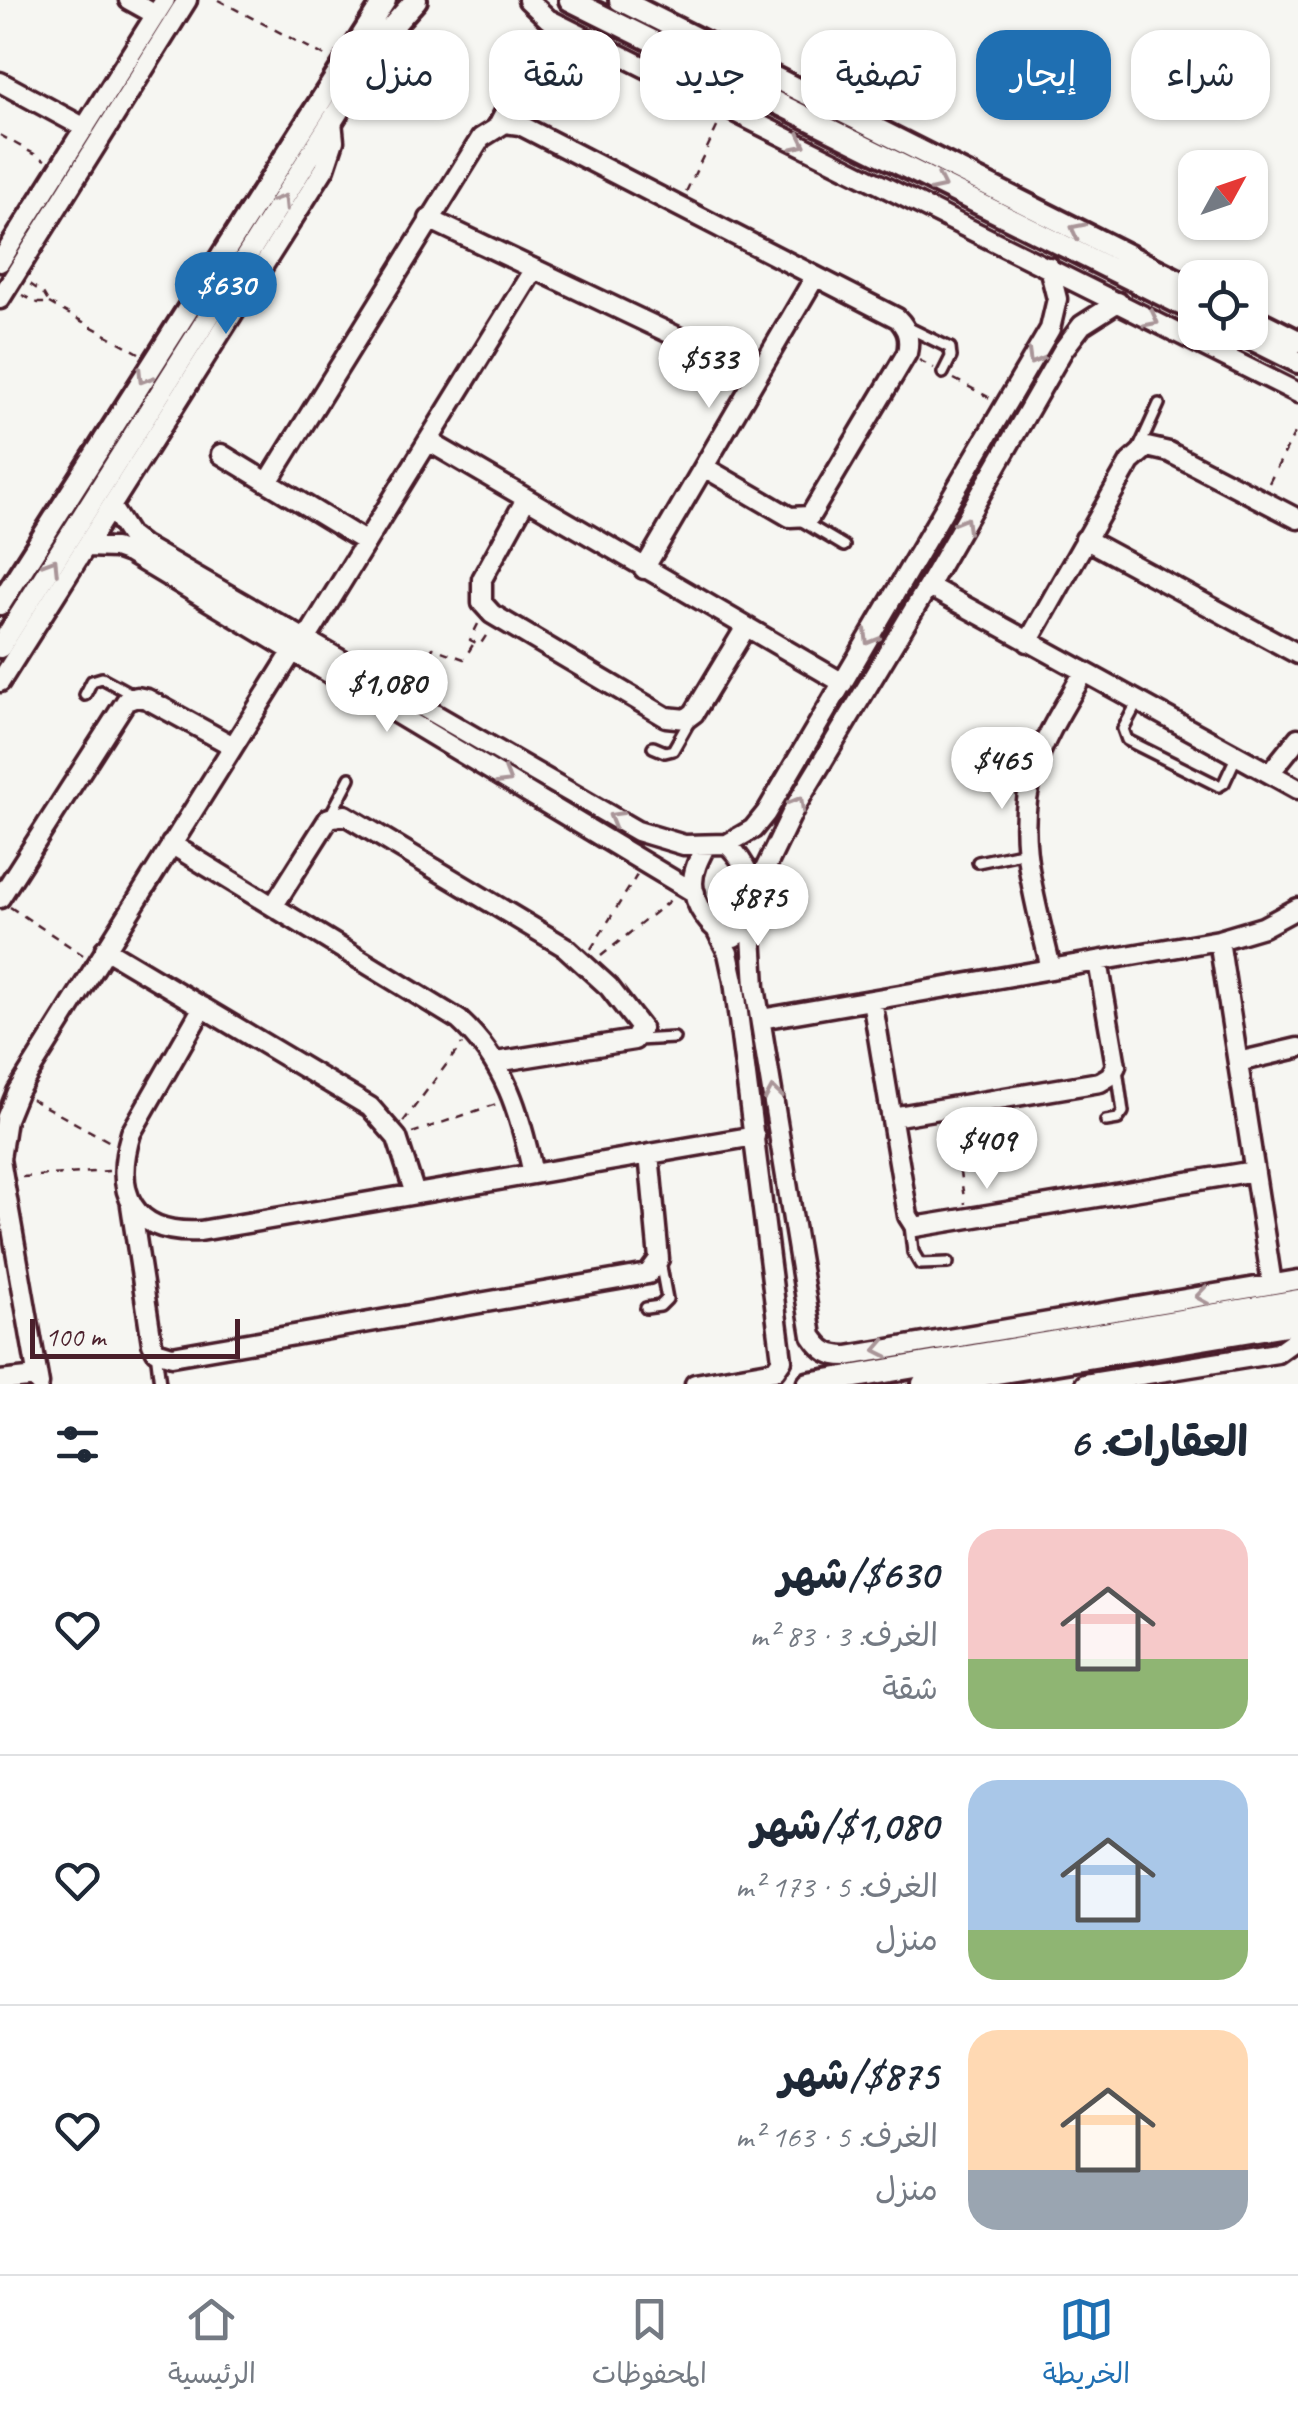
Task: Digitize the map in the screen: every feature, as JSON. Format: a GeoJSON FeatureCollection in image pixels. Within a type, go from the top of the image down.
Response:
{"type":"FeatureCollection","features":[{"type":"Feature","properties":{"kind":"main road"},"geometry":{"type":"LineString","coordinates":[[924,1384],[1251,1320],[1298,1301]]}},
{"type":"Feature","properties":{"kind":"main road"},"geometry":{"type":"LineString","coordinates":[[809,1384],[1251,1320],[1298,1322]]}},
{"type":"Feature","properties":{"kind":"street"},"geometry":{"type":"LineString","coordinates":[[0,262],[161,7],[129,0]]}},
{"type":"Feature","properties":{"kind":"street"},"geometry":{"type":"LineString","coordinates":[[8,287],[187,0]]}},
{"type":"Feature","properties":{"kind":"street"},"geometry":{"type":"LineString","coordinates":[[366,30],[385,0]]}},
{"type":"Feature","properties":{"kind":"street"},"geometry":{"type":"LineString","coordinates":[[0,647],[390,30],[416,0]]}},
{"type":"Feature","properties":{"kind":"street"},"geometry":{"type":"LineString","coordinates":[[528,0],[548,18],[571,30]]}},
{"type":"Feature","properties":{"kind":"street"},"geometry":{"type":"LineString","coordinates":[[570,0],[1178,303]]}},
{"type":"Feature","properties":{"kind":"street"},"geometry":{"type":"LineString","coordinates":[[620,0],[1178,281]]}},
{"type":"Feature","properties":{"kind":"street"},"geometry":{"type":"LineString","coordinates":[[0,82],[84,128]]}},
{"type":"Feature","properties":{"kind":"street"},"geometry":{"type":"LineString","coordinates":[[0,604],[330,88]]}},
{"type":"Feature","properties":{"kind":"street"},"geometry":{"type":"LineString","coordinates":[[750,120],[1298,393]]}},
{"type":"Feature","properties":{"kind":"street"},"geometry":{"type":"LineString","coordinates":[[0,682],[325,168],[334,141],[332,122]]}},
{"type":"Feature","properties":{"kind":"street"},"geometry":{"type":"LineString","coordinates":[[268,482],[482,138],[505,123],[520,124],[898,318],[904,326],[908,334],[907,353],[817,508],[800,519],[704,466]]}},
{"type":"Feature","properties":{"kind":"street"},"geometry":{"type":"LineString","coordinates":[[429,219],[758,375]]}},
{"type":"Feature","properties":{"kind":"street"},"geometry":{"type":"LineString","coordinates":[[86,547],[129,553],[404,695],[637,830],[668,842],[726,844],[760,822],[1006,406],[1056,314],[1055,284],[1049,267]]}},
{"type":"Feature","properties":{"kind":"street"},"geometry":{"type":"LineString","coordinates":[[0,1381],[38,1380],[0,1179],[6,1120],[16,1092],[232,746],[366,542],[534,269]]}},
{"type":"Feature","properties":{"kind":"street"},"geometry":{"type":"LineString","coordinates":[[644,569],[814,277]]}},
{"type":"Feature","properties":{"kind":"street"},"geometry":{"type":"LineString","coordinates":[[1118,302],[1095,315],[1072,336],[795,808],[755,891],[751,917],[760,1020],[812,1336],[820,1349],[833,1356],[1298,1280]]}},
{"type":"Feature","properties":{"kind":"street"},"geometry":{"type":"LineString","coordinates":[[1268,326],[1298,341]]}},
{"type":"Feature","properties":{"kind":"street"},"geometry":{"type":"LineString","coordinates":[[1268,347],[1298,362]]}},
{"type":"Feature","properties":{"kind":"street"},"geometry":{"type":"LineString","coordinates":[[428,441],[843,683]]}},
{"type":"Feature","properties":{"kind":"street"},"geometry":{"type":"LineString","coordinates":[[1028,642],[1136,453],[1158,448],[1298,519]]}},
{"type":"Feature","properties":{"kind":"street"},"geometry":{"type":"LineString","coordinates":[[221,454],[366,542]]}},
{"type":"Feature","properties":{"kind":"street"},"geometry":{"type":"LineString","coordinates":[[526,498],[482,580],[480,595],[492,613],[666,716],[686,719],[694,713],[746,627]]}},
{"type":"Feature","properties":{"kind":"street"},"geometry":{"type":"LineString","coordinates":[[111,507],[129,535],[142,545],[690,891],[716,928],[732,967],[782,1360],[774,1370],[695,1384]]}},
{"type":"Feature","properties":{"kind":"street"},"geometry":{"type":"LineString","coordinates":[[1085,539],[1298,654]]}},
{"type":"Feature","properties":{"kind":"street"},"geometry":{"type":"LineString","coordinates":[[928,586],[1298,789]]}},
{"type":"Feature","properties":{"kind":"street"},"geometry":{"type":"LineString","coordinates":[[1051,969],[1026,852],[1027,798],[1033,772],[1084,672]]}},
{"type":"Feature","properties":{"kind":"street"},"geometry":{"type":"LineString","coordinates":[[0,900],[120,710],[136,697],[148,699],[232,746]]}},
{"type":"Feature","properties":{"kind":"street"},"geometry":{"type":"LineString","coordinates":[[1270,773],[1298,738]]}},
{"type":"Feature","properties":{"kind":"street"},"geometry":{"type":"LineString","coordinates":[[274,905],[329,818],[345,815],[586,964],[641,1028],[634,1040],[496,1062]]}},
{"type":"Feature","properties":{"kind":"street"},"geometry":{"type":"LineString","coordinates":[[171,844],[446,1009],[472,1031],[496,1062],[514,1097],[533,1174]]}},
{"type":"Feature","properties":{"kind":"street"},"geometry":{"type":"LineString","coordinates":[[726,844],[745,862],[755,891]]}},
{"type":"Feature","properties":{"kind":"street"},"geometry":{"type":"LineString","coordinates":[[690,891],[706,845]]}},
{"type":"Feature","properties":{"kind":"street"},"geometry":{"type":"LineString","coordinates":[[760,1020],[1220,940],[1263,927],[1298,908]]}},
{"type":"Feature","properties":{"kind":"street"},"geometry":{"type":"LineString","coordinates":[[716,928],[734,937],[744,930],[751,917]]}},
{"type":"Feature","properties":{"kind":"street"},"geometry":{"type":"LineString","coordinates":[[1220,940],[1272,1284]]}},
{"type":"Feature","properties":{"kind":"street"},"geometry":{"type":"LineString","coordinates":[[100,956],[202,1007],[370,1107],[396,1136],[415,1194]]}},
{"type":"Feature","properties":{"kind":"street"},"geometry":{"type":"LineString","coordinates":[[892,1117],[1100,1082],[1110,1076],[1116,1066],[1098,961]]}},
{"type":"Feature","properties":{"kind":"street"},"geometry":{"type":"LineString","coordinates":[[872,1000],[910,1222],[922,1228],[1254,1170]]}},
{"type":"Feature","properties":{"kind":"street"},"geometry":{"type":"LineString","coordinates":[[202,1007],[131,1133],[125,1160],[156,1351],[172,1356],[654,1271],[660,1259],[649,1154]]}},
{"type":"Feature","properties":{"kind":"street"},"geometry":{"type":"LineString","coordinates":[[1238,1062],[1298,1048]]}},
{"type":"Feature","properties":{"kind":"street"},"geometry":{"type":"LineString","coordinates":[[131,1204],[141,1218],[153,1225],[184,1232],[755,1136]]}},
{"type":"Feature","properties":{"kind":"street"},"geometry":{"type":"LineString","coordinates":[[1085,1384],[1277,1353],[1298,1338]]}},
{"type":"Feature","properties":{"kind":"lane"},"geometry":{"type":"LineString","coordinates":[[492,128],[496,120]]}},
{"type":"Feature","properties":{"kind":"lane"},"geometry":{"type":"LineString","coordinates":[[904,326],[950,348],[951,358],[943,373]]}},
{"type":"Feature","properties":{"kind":"lane"},"geometry":{"type":"LineString","coordinates":[[1136,453],[1160,404]]}},
{"type":"Feature","properties":{"kind":"lane"},"geometry":{"type":"LineString","coordinates":[[800,519],[844,546]]}},
{"type":"Feature","properties":{"kind":"lane"},"geometry":{"type":"LineString","coordinates":[[85,695],[92,681],[102,678],[136,697]]}},
{"type":"Feature","properties":{"kind":"lane"},"geometry":{"type":"LineString","coordinates":[[1138,701],[1123,729],[1127,740],[1219,786],[1237,756]]}},
{"type":"Feature","properties":{"kind":"lane"},"geometry":{"type":"LineString","coordinates":[[654,747],[665,752],[673,750],[694,713]]}},
{"type":"Feature","properties":{"kind":"lane"},"geometry":{"type":"LineString","coordinates":[[329,818],[350,778]]}},
{"type":"Feature","properties":{"kind":"lane"},"geometry":{"type":"LineString","coordinates":[[978,862],[1026,852]]}},
{"type":"Feature","properties":{"kind":"lane"},"geometry":{"type":"LineString","coordinates":[[634,1040],[674,1038]]}},
{"type":"Feature","properties":{"kind":"lane"},"geometry":{"type":"LineString","coordinates":[[1106,1121],[1118,1119],[1124,1112],[1116,1066]]}},
{"type":"Feature","properties":{"kind":"lane"},"geometry":{"type":"LineString","coordinates":[[910,1222],[914,1259],[926,1266],[948,1263]]}},
{"type":"Feature","properties":{"kind":"lane"},"geometry":{"type":"LineString","coordinates":[[646,1308],[660,1306],[667,1298],[660,1259]]}},
{"type":"Feature","properties":{"kind":"lane"},"geometry":{"type":"LineString","coordinates":[[156,1351],[160,1384]]}},
{"type":"Feature","properties":{"kind":"path"},"geometry":{"type":"LineString","coordinates":[[218,0],[330,59]]}},
{"type":"Feature","properties":{"kind":"path"},"geometry":{"type":"LineString","coordinates":[[678,207],[720,120]]}},
{"type":"Feature","properties":{"kind":"path"},"geometry":{"type":"LineString","coordinates":[[0,135],[59,168]]}},
{"type":"Feature","properties":{"kind":"path"},"geometry":{"type":"LineString","coordinates":[[8,287],[34,302],[49,303],[154,361]]}},
{"type":"Feature","properties":{"kind":"path"},"geometry":{"type":"LineString","coordinates":[[8,287],[43,293],[49,303]]}},
{"type":"Feature","properties":{"kind":"path"},"geometry":{"type":"LineString","coordinates":[[907,353],[1006,406]]}},
{"type":"Feature","properties":{"kind":"path"},"geometry":{"type":"LineString","coordinates":[[1260,500],[1298,427]]}},
{"type":"Feature","properties":{"kind":"path"},"geometry":{"type":"LineString","coordinates":[[492,613],[482,643],[474,642],[470,637],[492,613]]}},
{"type":"Feature","properties":{"kind":"path"},"geometry":{"type":"LineString","coordinates":[[404,695],[434,648],[464,659],[474,642]]}},
{"type":"Feature","properties":{"kind":"path"},"geometry":{"type":"LineString","coordinates":[[586,964],[645,861]]}},
{"type":"Feature","properties":{"kind":"path"},"geometry":{"type":"LineString","coordinates":[[586,964],[690,891]]}},
{"type":"Feature","properties":{"kind":"path"},"geometry":{"type":"LineString","coordinates":[[0,900],[100,956]]}},
{"type":"Feature","properties":{"kind":"path"},"geometry":{"type":"LineString","coordinates":[[396,1136],[472,1031]]}},
{"type":"Feature","properties":{"kind":"path"},"geometry":{"type":"LineString","coordinates":[[16,1092],[125,1160]]}},
{"type":"Feature","properties":{"kind":"path"},"geometry":{"type":"LineString","coordinates":[[396,1136],[514,1097]]}},
{"type":"Feature","properties":{"kind":"path"},"geometry":{"type":"LineString","coordinates":[[949,1107],[967,1220]]}},
{"type":"Feature","properties":{"kind":"path"},"geometry":{"type":"LineString","coordinates":[[0,1179],[125,1160]]}}]}
